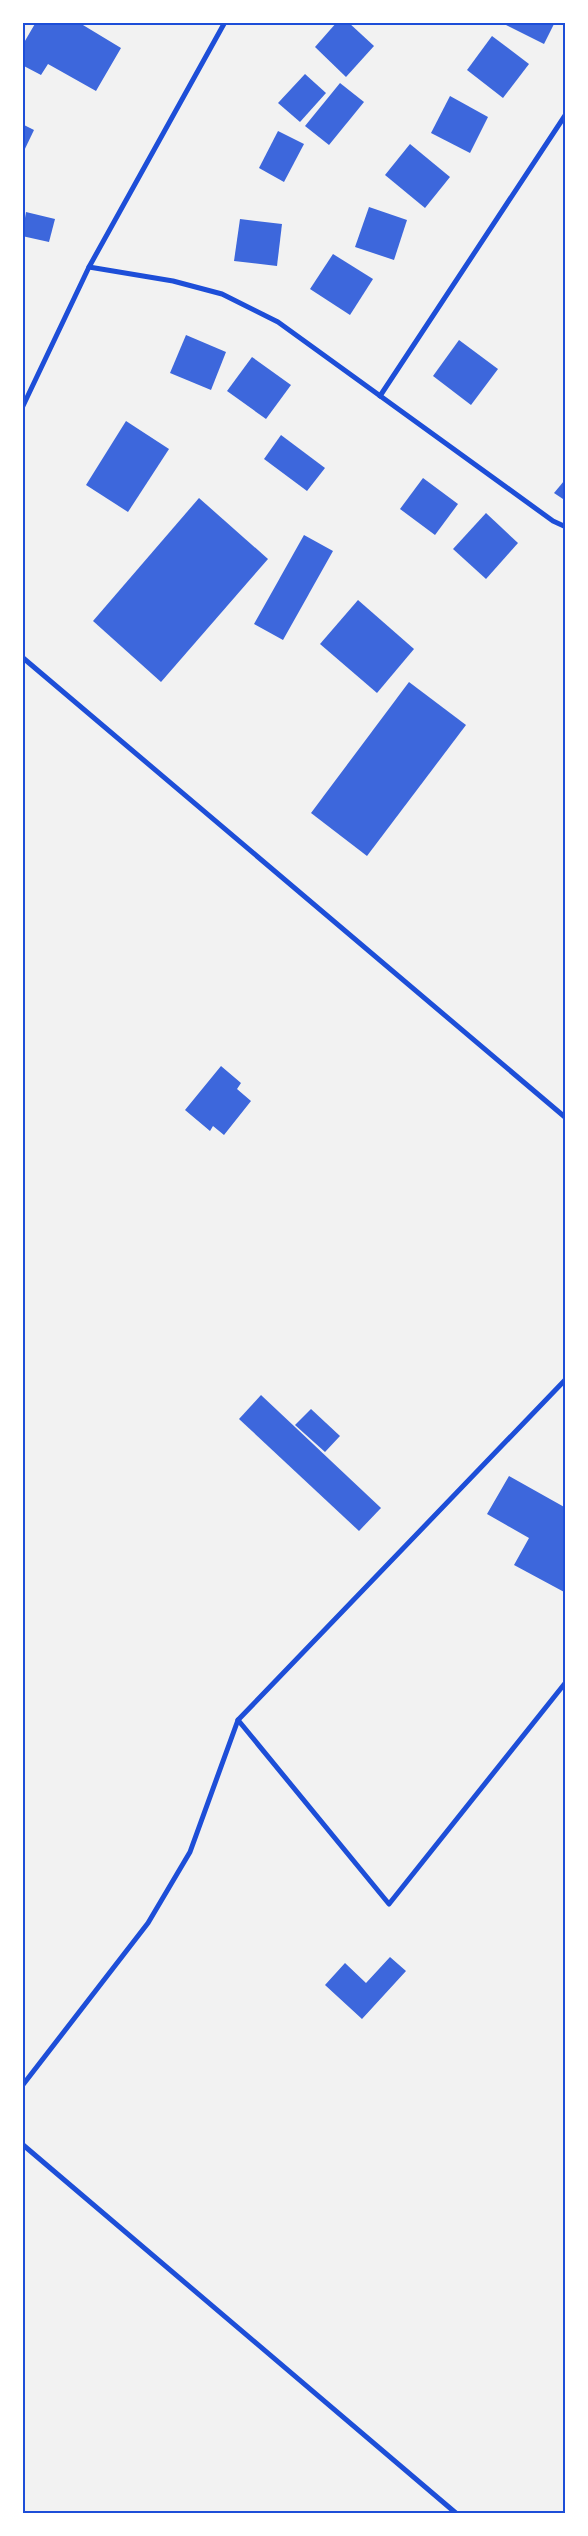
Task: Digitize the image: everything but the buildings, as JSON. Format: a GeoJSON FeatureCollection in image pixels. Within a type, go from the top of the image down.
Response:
{"type":"FeatureCollection","features":[{"type":"Feature","properties":{"kind":"street"},"geometry":{"type":"LineString","coordinates":[[22,408],[89,267],[225,22]]}},
{"type":"Feature","properties":{"kind":"street"},"geometry":{"type":"LineString","coordinates":[[380,396],[566,114]]}},
{"type":"Feature","properties":{"kind":"street"},"geometry":{"type":"LineString","coordinates":[[89,267],[173,281],[222,294],[278,322],[553,522],[566,527]]}},
{"type":"Feature","properties":{"kind":"street"},"geometry":{"type":"LineString","coordinates":[[22,657],[566,1118]]}},
{"type":"Feature","properties":{"kind":"street"},"geometry":{"type":"LineString","coordinates":[[22,2086],[153,1915],[190,1852],[238,1720],[566,1379]]}},
{"type":"Feature","properties":{"kind":"street"},"geometry":{"type":"LineString","coordinates":[[238,1720],[389,1904],[566,1682]]}},
{"type":"Feature","properties":{"kind":"street"},"geometry":{"type":"LineString","coordinates":[[22,2144],[457,2514]]}}]}
